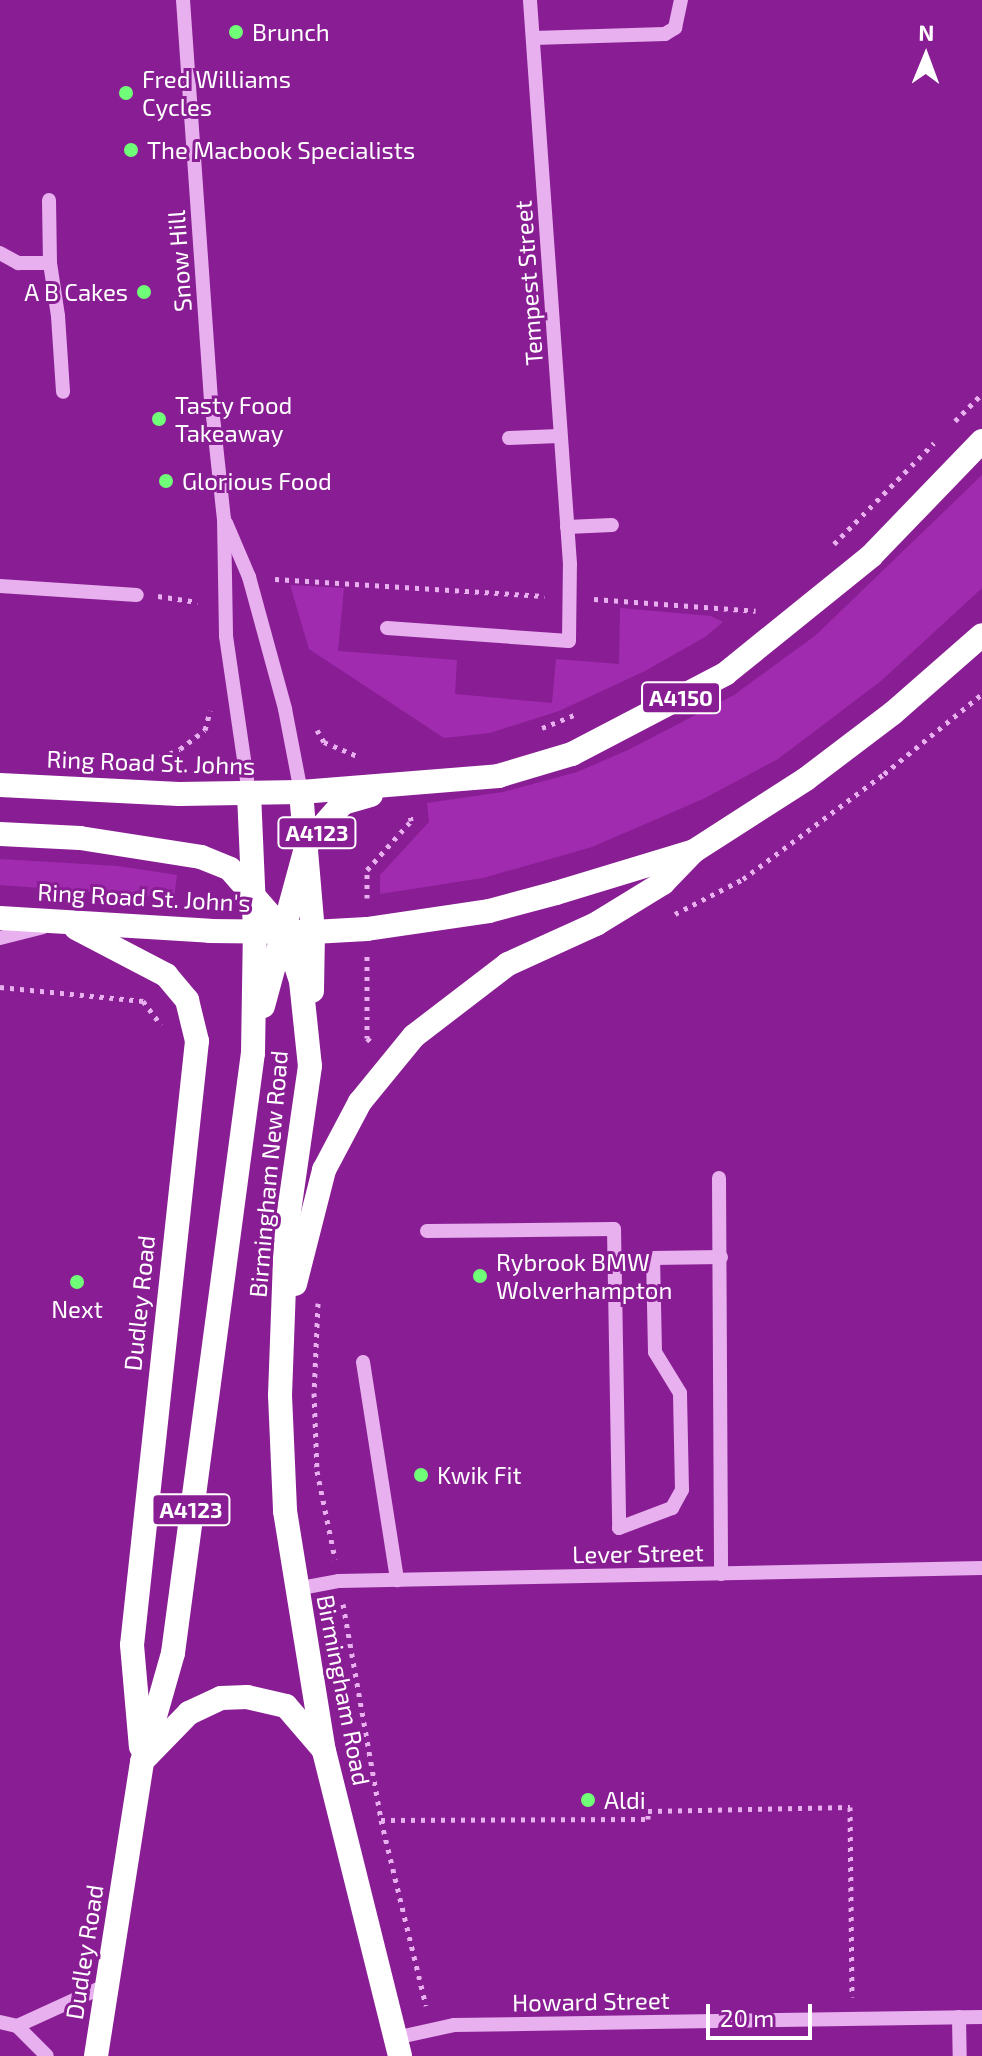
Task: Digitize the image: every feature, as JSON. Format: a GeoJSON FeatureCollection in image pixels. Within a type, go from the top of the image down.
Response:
{"type":"FeatureCollection","features":[{"type":"Feature","properties":{"kind":"highway","name":"A4150"},"geometry":{"type":"LineString","coordinates":[[301,792],[498,776],[572,754],[725,674],[871,556],[982,441]]}},
{"type":"Feature","properties":{"kind":"highway"},"geometry":{"type":"LineString","coordinates":[[284,1327],[324,1170],[360,1102],[414,1036],[508,964],[596,924],[663,883],[694,851],[806,779],[868,732],[982,635]]}},
{"type":"Feature","properties":{"kind":"highway","name":"Ring Road St. Johns"},"geometry":{"type":"LineString","coordinates":[[0,785],[179,794],[301,792]]}},
{"type":"Feature","properties":{"kind":"highway","name":"Dudley Road"},"geometry":{"type":"LineString","coordinates":[[256,1032],[307,844],[343,803],[406,785]]}},
{"type":"Feature","properties":{"kind":"highway","name":"Dudley Road"},"geometry":{"type":"LineString","coordinates":[[301,792],[313,932],[310,1066]]}},
{"type":"Feature","properties":{"kind":"highway","name":"Dudley Road"},"geometry":{"type":"LineString","coordinates":[[96,2056],[142,1762],[173,1653],[256,1032],[249,793]]}},
{"type":"Feature","properties":{"kind":"highway"},"geometry":{"type":"LineString","coordinates":[[0,834],[80,838],[183,852],[230,869],[285,932]]}},
{"type":"Feature","properties":{"kind":"highway","name":"Ring Road St. John's"},"geometry":{"type":"LineString","coordinates":[[0,918],[285,932],[367,929],[489,911],[694,851]]}},
{"type":"Feature","properties":{"kind":"highway","name":"Dudley Road"},"geometry":{"type":"LineString","coordinates":[[63,922],[166,975],[187,1000],[197,1041],[132,1645],[142,1762]]}},
{"type":"Feature","properties":{"kind":"highway","name":"Birmingham New Road"},"geometry":{"type":"LineString","coordinates":[[284,1327],[286,1232],[310,1066],[301,981],[285,932]]}},
{"type":"Feature","properties":{"kind":"highway","name":"Birmingham Road"},"geometry":{"type":"LineString","coordinates":[[284,1327],[280,1395],[282,1458],[296,1589],[324,1751],[397,2047]]}},
{"type":"Feature","properties":{"kind":"highway"},"geometry":{"type":"LineString","coordinates":[[142,1762],[189,1713],[221,1698],[247,1697],[286,1706],[324,1751]]}},
{"type":"Feature","properties":{"kind":"street","name":"Snow Hill"},"geometry":{"type":"LineString","coordinates":[[183,0],[211,398],[224,519],[226,636],[249,793]]}},
{"type":"Feature","properties":{"kind":"street","name":"Tempest Street"},"geometry":{"type":"LineString","coordinates":[[387,628],[569,641],[570,564],[530,0]]}},
{"type":"Feature","properties":{"kind":"street"},"geometry":{"type":"LineString","coordinates":[[533,38],[665,34],[675,28],[681,0]]}},
{"type":"Feature","properties":{"kind":"street"},"geometry":{"type":"LineString","coordinates":[[49,200],[50,263],[58,316],[63,392]]}},
{"type":"Feature","properties":{"kind":"street"},"geometry":{"type":"LineString","coordinates":[[0,253],[18,263],[50,263]]}},
{"type":"Feature","properties":{"kind":"street"},"geometry":{"type":"LineString","coordinates":[[509,438],[559,436]]}},
{"type":"Feature","properties":{"kind":"street","name":"Snow Hill"},"geometry":{"type":"LineString","coordinates":[[224,519],[249,577],[290,733],[301,792]]}},
{"type":"Feature","properties":{"kind":"street"},"geometry":{"type":"LineString","coordinates":[[567,527],[612,525]]}},
{"type":"Feature","properties":{"kind":"street"},"geometry":{"type":"LineString","coordinates":[[0,586],[137,595]]}},
{"type":"Feature","properties":{"kind":"street"},"geometry":{"type":"LineString","coordinates":[[0,938],[63,922]]}},
{"type":"Feature","properties":{"kind":"street"},"geometry":{"type":"LineString","coordinates":[[719,1178],[721,1574]]}},
{"type":"Feature","properties":{"kind":"street"},"geometry":{"type":"LineString","coordinates":[[427,1231],[614,1229],[619,1528],[672,1508],[682,1490],[680,1393],[655,1352],[653,1258],[721,1257]]}},
{"type":"Feature","properties":{"kind":"street"},"geometry":{"type":"LineString","coordinates":[[363,1362],[397,1580]]}},
{"type":"Feature","properties":{"kind":"street","name":"Lever Street"},"geometry":{"type":"LineString","coordinates":[[296,1589],[339,1581],[982,1568]]}},
{"type":"Feature","properties":{"kind":"street"},"geometry":{"type":"LineString","coordinates":[[17,2026],[107,1985]]}},
{"type":"Feature","properties":{"kind":"street"},"geometry":{"type":"LineString","coordinates":[[959,2017],[960,2056]]}},
{"type":"Feature","properties":{"kind":"street","name":"Howard Street"},"geometry":{"type":"LineString","coordinates":[[397,2047],[431,2029],[454,2025],[982,2017]]}},
{"type":"Feature","properties":{"kind":"street"},"geometry":{"type":"LineString","coordinates":[[0,2022],[17,2026],[47,2056]]}},
{"type":"Feature","properties":{"kind":"path"},"geometry":{"type":"LineString","coordinates":[[949,428],[982,394]]}},
{"type":"Feature","properties":{"kind":"path"},"geometry":{"type":"LineString","coordinates":[[825,551],[937,439]]}},
{"type":"Feature","properties":{"kind":"path"},"geometry":{"type":"LineString","coordinates":[[249,577],[757,611]]}},
{"type":"Feature","properties":{"kind":"path"},"geometry":{"type":"LineString","coordinates":[[137,595],[198,599],[199,613]]}},
{"type":"Feature","properties":{"kind":"path"},"geometry":{"type":"LineString","coordinates":[[747,619],[768,601]]}},
{"type":"Feature","properties":{"kind":"path"},"geometry":{"type":"LineString","coordinates":[[180,749],[205,730],[210,711],[208,697]]}},
{"type":"Feature","properties":{"kind":"path"},"geometry":{"type":"LineString","coordinates":[[210,711],[236,709]]}},
{"type":"Feature","properties":{"kind":"path"},"geometry":{"type":"LineString","coordinates":[[540,729],[583,711]]}},
{"type":"Feature","properties":{"kind":"path"},"geometry":{"type":"LineString","coordinates":[[290,733],[316,728],[324,742],[341,752],[366,758]]}},
{"type":"Feature","properties":{"kind":"path"},"geometry":{"type":"LineString","coordinates":[[367,1038],[367,870],[411,821],[406,785]]}},
{"type":"Feature","properties":{"kind":"path"},"geometry":{"type":"LineString","coordinates":[[0,987],[143,1001],[165,1029]]}},
{"type":"Feature","properties":{"kind":"path"},"geometry":{"type":"LineString","coordinates":[[320,1288],[314,1393],[317,1471],[381,1820],[431,2029]]}},
{"type":"Feature","properties":{"kind":"path"},"geometry":{"type":"LineString","coordinates":[[381,1820],[648,1819],[648,1811],[850,1807],[853,2018]]}},
{"type":"Feature","properties":{"kind":"shaded area"},"geometry":{"type":"Polygon","coordinates":[[[982,475],[982,588],[881,681],[778,759],[703,799],[592,847],[483,878],[380,894],[380,875],[429,822],[427,803],[503,792],[577,772],[628,750],[734,695],[816,635],[982,475]]]}},
{"type":"Feature","properties":{"kind":"shaded area"},"geometry":{"type":"Polygon","coordinates":[[[290,585],[344,588],[338,651],[457,660],[455,694],[552,703],[556,659],[619,664],[620,608],[711,616],[723,622],[705,637],[645,671],[559,711],[490,733],[444,738],[309,649],[290,585]]]}},
{"type":"Feature","properties":{"kind":"shaded area"},"geometry":{"type":"Polygon","coordinates":[[[0,859],[118,866],[177,875],[174,898],[0,885],[0,859]]]}},
{"type":"Feature","properties":{"kind":"place","name":"Brunch"},"geometry":{"type":"Point","coordinates":[236,32]}},
{"type":"Feature","properties":{"kind":"place","name":"Fred Williams Cycles"},"geometry":{"type":"Point","coordinates":[126,93]}},
{"type":"Feature","properties":{"kind":"place","name":"The Macbook Specialists"},"geometry":{"type":"Point","coordinates":[131,150]}},
{"type":"Feature","properties":{"kind":"place","name":"A B Cakes"},"geometry":{"type":"Point","coordinates":[144,292]}},
{"type":"Feature","properties":{"kind":"place","name":"Tasty Food Takeaway"},"geometry":{"type":"Point","coordinates":[159,419]}},
{"type":"Feature","properties":{"kind":"place","name":"Glorious Food"},"geometry":{"type":"Point","coordinates":[166,481]}},
{"type":"Feature","properties":{"kind":"place","name":"Rybrook BMW Wolverhampton"},"geometry":{"type":"Point","coordinates":[480,1276]}},
{"type":"Feature","properties":{"kind":"place","name":"Next"},"geometry":{"type":"Point","coordinates":[77,1282]}},
{"type":"Feature","properties":{"kind":"place","name":"Kwik Fit"},"geometry":{"type":"Point","coordinates":[421,1475]}},
{"type":"Feature","properties":{"kind":"place","name":"Aldi"},"geometry":{"type":"Point","coordinates":[588,1800]}}]}
